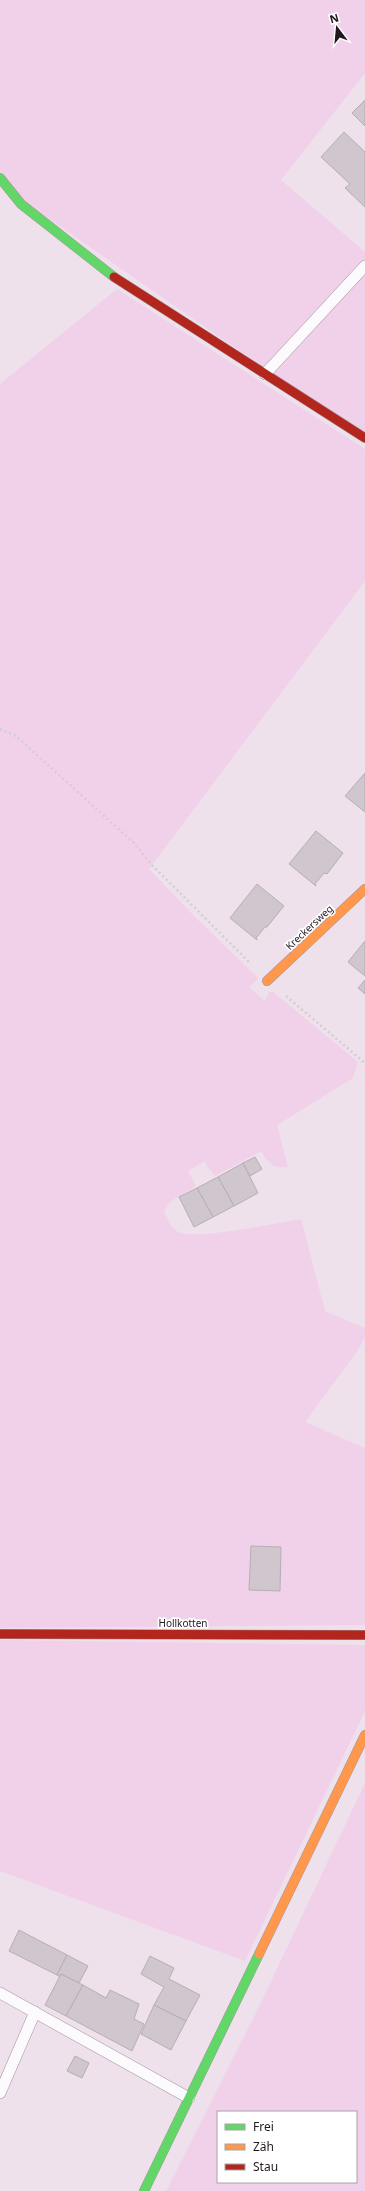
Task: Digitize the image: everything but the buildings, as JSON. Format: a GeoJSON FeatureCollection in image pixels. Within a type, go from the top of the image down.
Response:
{"type":"FeatureCollection","features":[{"type":"Feature","properties":{"kind":"street"},"geometry":{"type":"LineString","coordinates":[[0,178],[22,204],[121,282],[365,438]]}},
{"type":"Feature","properties":{"kind":"street","name":"Kreckersweg"},"geometry":{"type":"LineString","coordinates":[[267,981],[365,888]]}},
{"type":"Feature","properties":{"kind":"street","name":"Hollkotten"},"geometry":{"type":"LineString","coordinates":[[0,1634],[365,1635]]}},
{"type":"Feature","properties":{"kind":"street"},"geometry":{"type":"LineString","coordinates":[[144,2191],[365,1735]]}},
{"type":"Feature","properties":{"kind":"lane"},"geometry":{"type":"LineString","coordinates":[[265,374],[365,266]]}},
{"type":"Feature","properties":{"kind":"lane"},"geometry":{"type":"LineString","coordinates":[[0,1993],[189,2098]]}},
{"type":"Feature","properties":{"kind":"lane"},"geometry":{"type":"LineString","coordinates":[[0,2093],[35,2012]]}},
{"type":"Feature","properties":{"kind":"path"},"geometry":{"type":"LineString","coordinates":[[0,729],[16,736],[134,843],[151,864],[267,981],[365,1062]]}},
{"type":"Feature","properties":{"kind":"shaded area"},"geometry":{"type":"Polygon","coordinates":[[[0,0],[365,0],[365,73],[281,180],[365,252],[365,263],[264,368],[25,202],[0,171],[0,0]]]}},
{"type":"Feature","properties":{"kind":"shaded area"},"geometry":{"type":"Polygon","coordinates":[[[365,269],[365,433],[270,373],[365,269]]]}},
{"type":"Feature","properties":{"kind":"shaded area"},"geometry":{"type":"Polygon","coordinates":[[[117,289],[365,449],[365,581],[149,869],[196,918],[257,977],[258,979],[249,987],[265,1001],[269,992],[273,992],[358,1062],[353,1078],[277,1125],[288,1167],[275,1166],[266,1159],[261,1151],[215,1176],[206,1165],[205,1161],[188,1171],[196,1186],[170,1202],[164,1211],[170,1224],[175,1230],[181,1233],[191,1234],[222,1232],[301,1219],[325,1311],[365,1328],[365,1337],[358,1350],[305,1422],[365,1448],[365,1625],[0,1628],[0,384],[117,289]]]}},
{"type":"Feature","properties":{"kind":"shaded area"},"geometry":{"type":"Polygon","coordinates":[[[0,1640],[365,1645],[365,1711],[245,1961],[0,1871],[0,1640]]]}},
{"type":"Feature","properties":{"kind":"shaded area"},"geometry":{"type":"Polygon","coordinates":[[[365,1783],[365,2191],[166,2191],[256,2013],[365,1783]]]}},
{"type":"Feature","properties":{"kind":"traffic: fast"},"geometry":{"type":"LineString","coordinates":[[0,178],[21,204],[114,277]]}},
{"type":"Feature","properties":{"kind":"traffic: fast"},"geometry":{"type":"LineString","coordinates":[[144,2191],[259,1954]]}},
{"type":"Feature","properties":{"kind":"traffic: slow"},"geometry":{"type":"LineString","coordinates":[[267,981],[365,889]]}},
{"type":"Feature","properties":{"kind":"traffic: slow"},"geometry":{"type":"LineString","coordinates":[[259,1954],[365,1735]]}},
{"type":"Feature","properties":{"kind":"traffic: jam"},"geometry":{"type":"LineString","coordinates":[[114,277],[365,438]]}},
{"type":"Feature","properties":{"kind":"traffic: jam"},"geometry":{"type":"LineString","coordinates":[[0,1634],[365,1635]]}}]}
